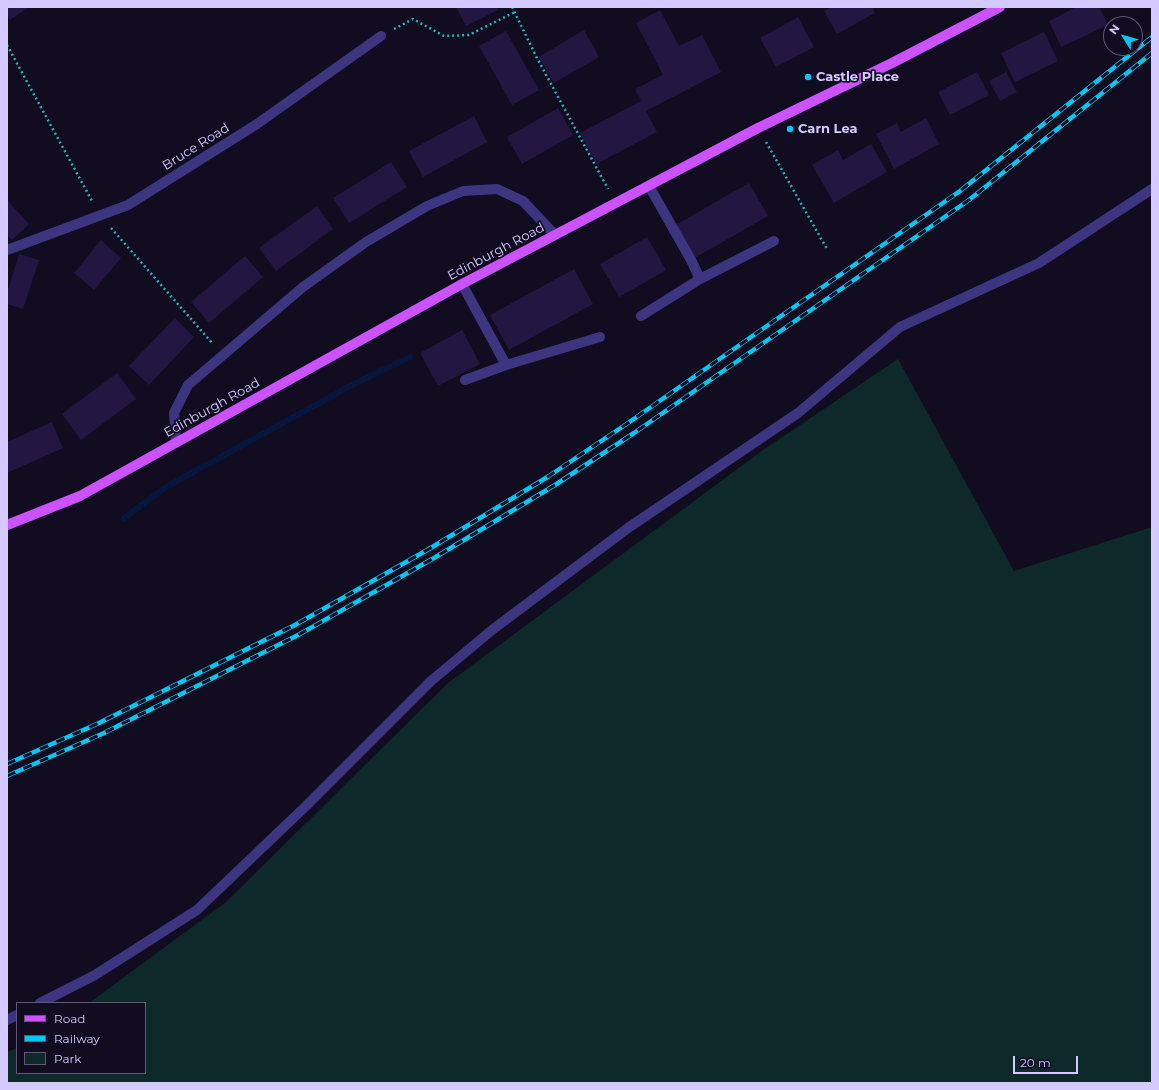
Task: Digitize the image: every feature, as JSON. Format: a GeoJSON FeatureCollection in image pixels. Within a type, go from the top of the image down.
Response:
{"type":"FeatureCollection","features":[{"type":"Feature","properties":{"kind":"main road","name":"Edinburgh Road"},"geometry":{"type":"LineString","coordinates":[[7,525],[80,496],[462,284],[758,128],[892,63],[1000,7]]}},
{"type":"Feature","properties":{"kind":"street","name":"Bruce Road"},"geometry":{"type":"LineString","coordinates":[[7,250],[128,205],[257,124],[381,36]]}},
{"type":"Feature","properties":{"kind":"street"},"geometry":{"type":"LineString","coordinates":[[649,186],[691,260],[700,279]]}},
{"type":"Feature","properties":{"kind":"street"},"geometry":{"type":"LineString","coordinates":[[176,443],[174,413],[188,385],[303,288],[366,242],[427,206],[463,191],[497,189],[523,201],[555,235]]}},
{"type":"Feature","properties":{"kind":"street"},"geometry":{"type":"LineString","coordinates":[[42,1002],[94,975],[197,910],[306,806],[431,681],[492,630],[628,528],[798,413],[900,327],[1039,263],[1152,189]]}},
{"type":"Feature","properties":{"kind":"street"},"geometry":{"type":"LineString","coordinates":[[641,316],[700,279],[774,241]]}},
{"type":"Feature","properties":{"kind":"street"},"geometry":{"type":"LineString","coordinates":[[462,284],[506,365]]}},
{"type":"Feature","properties":{"kind":"street"},"geometry":{"type":"LineString","coordinates":[[465,380],[506,365],[600,337]]}},
{"type":"Feature","properties":{"kind":"street"},"geometry":{"type":"LineString","coordinates":[[7,1020],[16,1016]]}},
{"type":"Feature","properties":{"kind":"path"},"geometry":{"type":"LineString","coordinates":[[512,7],[556,94],[616,204]]}},
{"type":"Feature","properties":{"kind":"path"},"geometry":{"type":"LineString","coordinates":[[381,36],[413,19],[444,36],[469,34],[515,12]]}},
{"type":"Feature","properties":{"kind":"path"},"geometry":{"type":"LineString","coordinates":[[758,128],[827,249]]}},
{"type":"Feature","properties":{"kind":"green space"},"geometry":{"type":"Polygon","coordinates":[[[898,359],[1014,571],[1152,527],[1152,1083],[7,1083],[7,1052],[16,1048],[16,1074],[146,1074],[146,1002],[90,1002],[226,902],[448,683],[763,450],[898,359]]]}},
{"type":"Feature","properties":{"kind":"building"},"geometry":{"type":"Polygon","coordinates":[[[7,7],[29,7],[10,20],[7,16],[7,7]]]}},
{"type":"Feature","properties":{"kind":"building"},"geometry":{"type":"Polygon","coordinates":[[[456,7],[496,7],[498,10],[466,26],[456,7]]]}},
{"type":"Feature","properties":{"kind":"building"},"geometry":{"type":"Polygon","coordinates":[[[832,7],[872,7],[875,13],[837,34],[824,11],[832,7]]]}},
{"type":"Feature","properties":{"kind":"building"},"geometry":{"type":"Polygon","coordinates":[[[1076,7],[1099,7],[1104,16],[1103,27],[1061,47],[1049,21],[1076,7]]]}},
{"type":"Feature","properties":{"kind":"building"},"geometry":{"type":"Polygon","coordinates":[[[660,10],[679,46],[702,35],[721,72],[646,111],[657,132],[596,164],[580,133],[641,101],[635,89],[663,75],[636,23],[660,10]]]}},
{"type":"Feature","properties":{"kind":"building"},"geometry":{"type":"Polygon","coordinates":[[[798,17],[814,47],[776,67],[760,38],[798,17]]]}},
{"type":"Feature","properties":{"kind":"building"},"geometry":{"type":"Polygon","coordinates":[[[584,30],[599,57],[554,83],[539,57],[584,30]]]}},
{"type":"Feature","properties":{"kind":"building"},"geometry":{"type":"Polygon","coordinates":[[[506,31],[539,90],[512,105],[479,46],[506,31]]]}},
{"type":"Feature","properties":{"kind":"building"},"geometry":{"type":"Polygon","coordinates":[[[1044,32],[1058,61],[1015,82],[1001,53],[1044,32]]]}},
{"type":"Feature","properties":{"kind":"building"},"geometry":{"type":"Polygon","coordinates":[[[977,72],[989,95],[950,115],[938,92],[977,72]]]}},
{"type":"Feature","properties":{"kind":"building"},"geometry":{"type":"Polygon","coordinates":[[[1006,72],[1017,92],[1000,101],[989,81],[1006,72]]]}},
{"type":"Feature","properties":{"kind":"building"},"geometry":{"type":"Polygon","coordinates":[[[558,108],[573,135],[522,164],[507,137],[558,108]]]}},
{"type":"Feature","properties":{"kind":"building"},"geometry":{"type":"Polygon","coordinates":[[[474,116],[487,142],[423,177],[409,151],[474,116]]]}},
{"type":"Feature","properties":{"kind":"building"},"geometry":{"type":"Polygon","coordinates":[[[926,118],[939,144],[894,169],[876,134],[897,123],[901,132],[926,118]]]}},
{"type":"Feature","properties":{"kind":"building"},"geometry":{"type":"Polygon","coordinates":[[[871,144],[887,172],[834,203],[812,165],[838,150],[843,160],[871,144]]]}},
{"type":"Feature","properties":{"kind":"building"},"geometry":{"type":"Polygon","coordinates":[[[391,162],[407,187],[349,223],[333,198],[391,162]]]}},
{"type":"Feature","properties":{"kind":"building"},"geometry":{"type":"Polygon","coordinates":[[[749,183],[768,216],[691,260],[672,227],[749,183]]]}},
{"type":"Feature","properties":{"kind":"building"},"geometry":{"type":"Polygon","coordinates":[[[7,200],[29,224],[12,240],[7,235],[7,200]]]}},
{"type":"Feature","properties":{"kind":"building"},"geometry":{"type":"Polygon","coordinates":[[[317,206],[333,229],[276,271],[259,248],[317,206]]]}},
{"type":"Feature","properties":{"kind":"building"},"geometry":{"type":"Polygon","coordinates":[[[647,237],[666,270],[619,297],[600,264],[647,237]]]}},
{"type":"Feature","properties":{"kind":"building"},"geometry":{"type":"Polygon","coordinates":[[[101,240],[121,258],[94,290],[74,273],[101,240]]]}},
{"type":"Feature","properties":{"kind":"building"},"geometry":{"type":"Polygon","coordinates":[[[19,254],[39,260],[23,309],[7,304],[7,293],[19,254]]]}},
{"type":"Feature","properties":{"kind":"building"},"geometry":{"type":"Polygon","coordinates":[[[245,256],[263,277],[209,323],[191,302],[245,256]]]}},
{"type":"Feature","properties":{"kind":"building"},"geometry":{"type":"Polygon","coordinates":[[[574,269],[593,304],[509,350],[490,315],[574,269]]]}},
{"type":"Feature","properties":{"kind":"building"},"geometry":{"type":"Polygon","coordinates":[[[175,318],[194,337],[149,385],[129,366],[175,318]]]}},
{"type":"Feature","properties":{"kind":"building"},"geometry":{"type":"Polygon","coordinates":[[[462,330],[480,364],[438,386],[420,353],[462,330]]]}},
{"type":"Feature","properties":{"kind":"building"},"geometry":{"type":"Polygon","coordinates":[[[117,373],[136,399],[81,440],[62,414],[117,373]]]}},
{"type":"Feature","properties":{"kind":"building"},"geometry":{"type":"Polygon","coordinates":[[[52,422],[63,448],[7,473],[7,442],[52,422]]]}},
{"type":"Feature","properties":{"kind":"waterway"},"geometry":{"type":"LineString","coordinates":[[124,518],[166,487],[352,385],[410,357]]}},
{"type":"Feature","properties":{"kind":"railway"},"geometry":{"type":"LineString","coordinates":[[7,764],[99,723],[295,625],[429,549],[549,476],[628,423],[960,191],[1152,37]]}},
{"type":"Feature","properties":{"kind":"railway"},"geometry":{"type":"LineString","coordinates":[[7,776],[104,733],[300,634],[434,558],[555,485],[634,433],[969,200],[1152,53]]}},
{"type":"Feature","properties":{"kind":"place","name":"Castle Place"},"geometry":{"type":"Point","coordinates":[808,77]}},
{"type":"Feature","properties":{"kind":"place","name":"Carn Lea"},"geometry":{"type":"Point","coordinates":[790,129]}}]}
